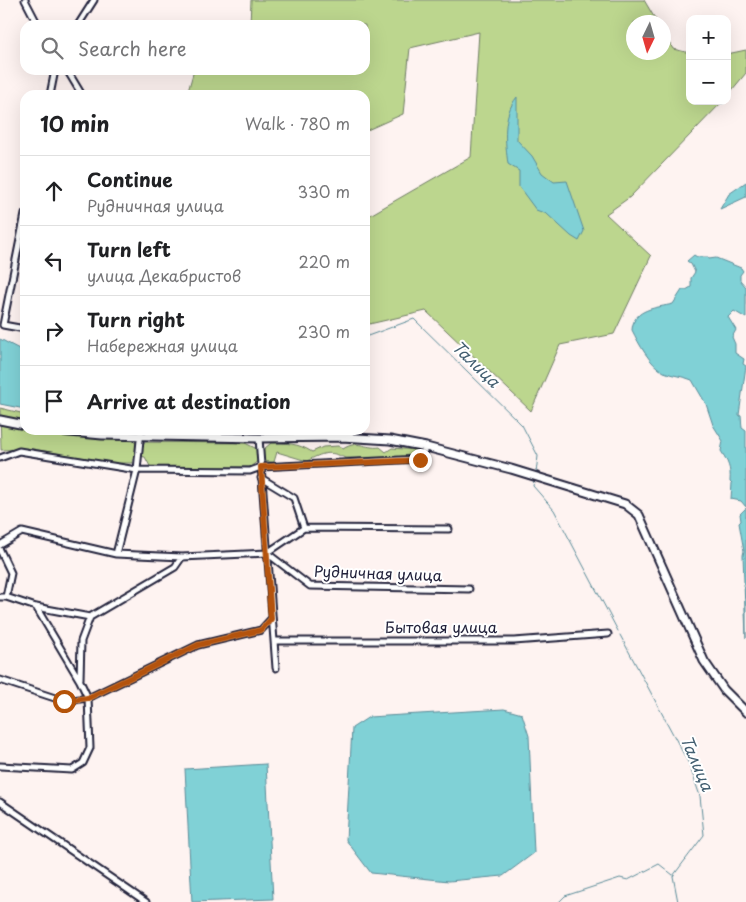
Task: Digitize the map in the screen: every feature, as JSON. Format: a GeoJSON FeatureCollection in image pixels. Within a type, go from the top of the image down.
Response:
{"type":"FeatureCollection","features":[{"type":"Feature","properties":{"kind":"street"},"geometry":{"type":"LineString","coordinates":[[24,0],[35,20]]}},
{"type":"Feature","properties":{"kind":"street"},"geometry":{"type":"LineString","coordinates":[[81,20],[94,0]]}},
{"type":"Feature","properties":{"kind":"street"},"geometry":{"type":"LineString","coordinates":[[51,90],[54,75]]}},
{"type":"Feature","properties":{"kind":"street"},"geometry":{"type":"LineString","coordinates":[[70,75],[79,90]]}},
{"type":"Feature","properties":{"kind":"street"},"geometry":{"type":"LineString","coordinates":[[20,247],[3,325],[20,327]]}},
{"type":"Feature","properties":{"kind":"street"},"geometry":{"type":"LineString","coordinates":[[0,420],[20,424]]}},
{"type":"Feature","properties":{"kind":"street"},"geometry":{"type":"LineString","coordinates":[[116,554],[137,470],[140,435]]}},
{"type":"Feature","properties":{"kind":"street"},"geometry":{"type":"LineString","coordinates":[[200,435],[259,438],[342,437],[390,440],[426,447],[511,469],[625,504],[638,515],[704,661],[724,690],[746,712]]}},
{"type":"Feature","properties":{"kind":"street"},"geometry":{"type":"LineString","coordinates":[[259,438],[276,668]]}},
{"type":"Feature","properties":{"kind":"street"},"geometry":{"type":"LineString","coordinates":[[0,458],[19,451],[137,470],[250,471],[261,467],[420,460],[426,447]]}},
{"type":"Feature","properties":{"kind":"street"},"geometry":{"type":"LineString","coordinates":[[261,478],[294,498],[304,528]]}},
{"type":"Feature","properties":{"kind":"street"},"geometry":{"type":"LineString","coordinates":[[0,544],[22,532],[116,554],[182,557],[267,553],[304,528],[449,529]]}},
{"type":"Feature","properties":{"kind":"street"},"geometry":{"type":"LineString","coordinates":[[0,550],[11,573],[3,597],[36,607],[90,617]]}},
{"type":"Feature","properties":{"kind":"street","name":"Рудничная улица"},"geometry":{"type":"LineString","coordinates":[[267,553],[310,586],[469,590]]}},
{"type":"Feature","properties":{"kind":"street"},"geometry":{"type":"LineString","coordinates":[[80,681],[81,642],[90,617],[175,567],[182,557]]}},
{"type":"Feature","properties":{"kind":"street"},"geometry":{"type":"LineString","coordinates":[[0,766],[72,770],[83,763],[90,748],[88,698],[36,607]]}},
{"type":"Feature","properties":{"kind":"street"},"geometry":{"type":"LineString","coordinates":[[0,680],[64,701],[88,698],[198,645],[261,630],[271,619]]}},
{"type":"Feature","properties":{"kind":"street","name":"Бытовая улица"},"geometry":{"type":"LineString","coordinates":[[274,640],[514,641],[608,634]]}},
{"type":"Feature","properties":{"kind":"street"},"geometry":{"type":"LineString","coordinates":[[0,802],[146,902]]}},
{"type":"Feature","properties":{"kind":"green space"},"geometry":{"type":"Polygon","coordinates":[[[251,0],[644,0],[653,15],[626,15],[626,60],[671,60],[671,46],[673,49],[686,52],[686,105],[719,105],[630,197],[606,214],[651,256],[614,334],[560,345],[531,411],[426,311],[370,324],[370,215],[471,157],[479,32],[410,48],[403,114],[370,129],[370,90],[188,90],[193,75],[370,75],[370,20],[250,20],[251,0]]]}},
{"type":"Feature","properties":{"kind":"green space"},"geometry":{"type":"Polygon","coordinates":[[[746,50],[746,73],[731,91],[731,60],[731,53],[746,50]]]}},
{"type":"Feature","properties":{"kind":"green space"},"geometry":{"type":"Polygon","coordinates":[[[0,408],[20,413],[20,435],[131,435],[134,442],[245,443],[255,448],[264,449],[271,443],[282,443],[297,445],[312,452],[323,447],[338,446],[343,449],[358,444],[380,447],[386,452],[392,448],[416,450],[419,453],[416,456],[345,458],[330,453],[307,461],[277,452],[274,462],[258,461],[250,467],[151,468],[145,457],[134,455],[132,463],[115,463],[32,449],[1,450],[0,408]]]}},
{"type":"Feature","properties":{"kind":"water"},"geometry":{"type":"Polygon","coordinates":[[[517,97],[517,140],[532,156],[542,173],[554,182],[567,181],[584,231],[579,241],[547,214],[536,210],[519,187],[519,171],[508,164],[507,120],[512,104],[517,97]]]}},
{"type":"Feature","properties":{"kind":"water"},"geometry":{"type":"Polygon","coordinates":[[[746,182],[746,197],[720,209],[729,194],[746,182]]]}},
{"type":"Feature","properties":{"kind":"water"},"geometry":{"type":"Polygon","coordinates":[[[694,255],[697,257],[708,257],[709,259],[716,258],[741,268],[743,271],[740,275],[740,280],[746,287],[746,318],[734,311],[728,317],[736,330],[732,337],[735,344],[735,353],[744,359],[743,364],[746,366],[739,415],[741,416],[742,428],[746,431],[746,507],[741,501],[731,499],[732,483],[727,462],[721,451],[723,441],[713,425],[706,404],[692,380],[659,369],[645,354],[632,330],[633,323],[641,313],[653,308],[673,304],[682,290],[691,287],[691,278],[695,272],[687,261],[694,255]]]}},
{"type":"Feature","properties":{"kind":"water"},"geometry":{"type":"Polygon","coordinates":[[[0,339],[20,349],[20,408],[0,404],[0,339]]]}},
{"type":"Feature","properties":{"kind":"water"},"geometry":{"type":"Polygon","coordinates":[[[746,508],[746,638],[744,551],[739,523],[741,521],[740,514],[746,508]]]}},
{"type":"Feature","properties":{"kind":"water"},"geometry":{"type":"Polygon","coordinates":[[[504,709],[522,714],[529,736],[534,853],[503,876],[449,881],[371,873],[346,840],[352,728],[369,717],[504,709]]]}},
{"type":"Feature","properties":{"kind":"water"},"geometry":{"type":"Polygon","coordinates":[[[266,764],[273,899],[192,902],[185,769],[266,764]]]}},
{"type":"Feature","properties":{"kind":"waterway","name":"Талица"},"geometry":{"type":"LineString","coordinates":[[370,335],[414,319],[522,425],[538,456],[536,473]]}},
{"type":"Feature","properties":{"kind":"waterway","name":"Талица"},"geometry":{"type":"LineString","coordinates":[[534,481],[533,486],[554,510],[618,631]]}},
{"type":"Feature","properties":{"kind":"waterway","name":"Талица"},"geometry":{"type":"LineString","coordinates":[[620,635],[689,764],[700,796],[704,835],[673,876],[678,902]]}},
{"type":"Feature","properties":{"kind":"waterway"},"geometry":{"type":"LineString","coordinates":[[559,902],[565,896],[620,878],[628,880],[659,864],[673,875]]}},
{"type":"Feature","properties":{"kind":"route"},"geometry":{"type":"LineString","coordinates":[[64,701],[88,698],[198,645],[261,630],[271,619],[261,467],[420,460]]}}]}
